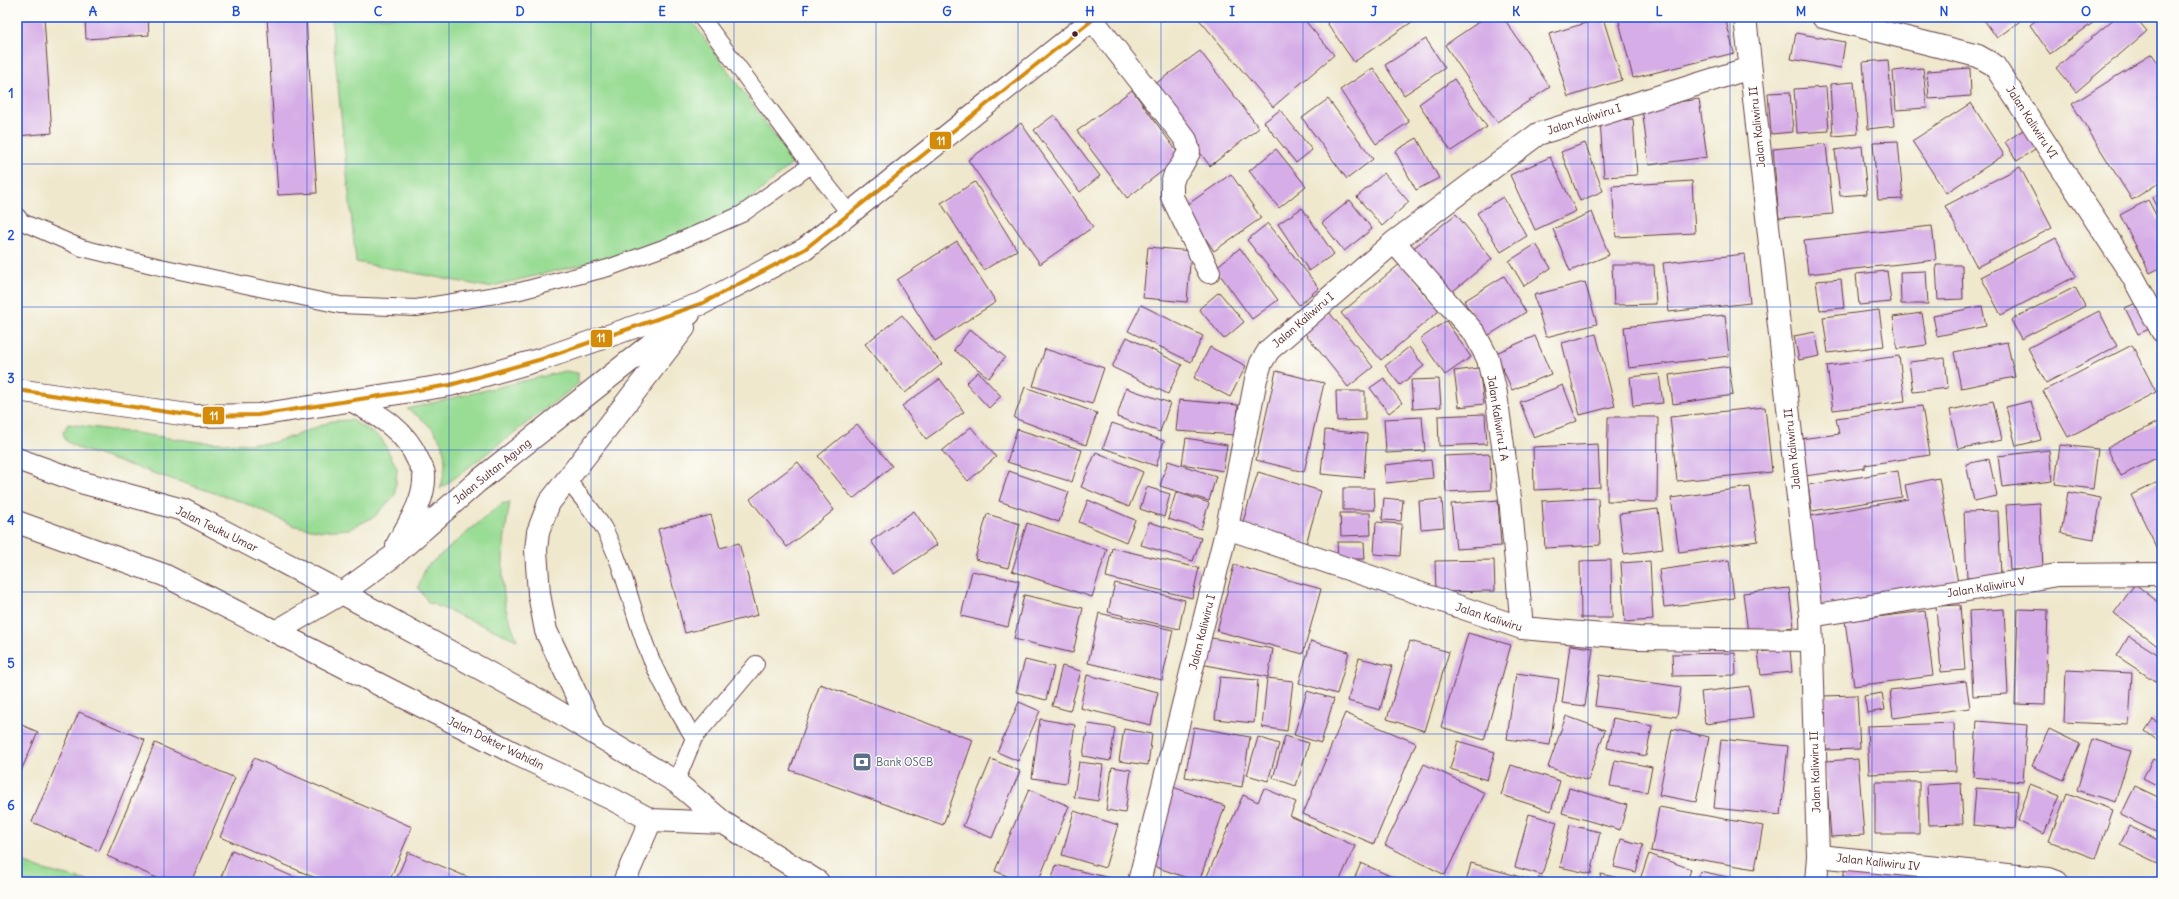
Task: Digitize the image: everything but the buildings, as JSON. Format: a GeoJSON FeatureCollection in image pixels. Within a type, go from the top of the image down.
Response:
{"type":"FeatureCollection","features":[{"type":"Feature","properties":{"kind":"main road","name":"Jalan Kaliwiru II"},"geometry":{"type":"LineString","coordinates":[[1745,17],[1811,616],[1818,856],[1816,882]]}},
{"type":"Feature","properties":{"kind":"main road","name":"Jalan Kaliwiru VI"},"geometry":{"type":"LineString","coordinates":[[1823,17],[1978,56],[1994,64],[2133,277],[2162,332]]}},
{"type":"Feature","properties":{"kind":"main road","name":"Jalan Sultan Agung"},"geometry":{"type":"LineString","coordinates":[[17,390],[196,416],[258,415],[450,385],[542,359],[703,303],[805,249],[1094,18]]}},
{"type":"Feature","properties":{"kind":"main road"},"geometry":{"type":"LineString","coordinates":[[1094,18],[1186,140],[1189,152],[1175,174],[1172,182],[1172,197],[1209,272]]}},
{"type":"Feature","properties":{"kind":"main road","name":"Jalan Kaliwiru I"},"geometry":{"type":"LineString","coordinates":[[1139,882],[1227,528],[1256,379],[1261,363],[1269,350],[1394,242],[1538,134],[1750,68]]}},
{"type":"Feature","properties":{"kind":"main road","name":"Jalan Kaliwiru I A"},"geometry":{"type":"LineString","coordinates":[[1394,242],[1475,334],[1488,359],[1496,394],[1510,498],[1522,628]]}},
{"type":"Feature","properties":{"kind":"main road","name":"Jalan Sultan Agung"},"geometry":{"type":"LineString","coordinates":[[277,631],[342,593],[392,557],[477,482],[703,303]]}},
{"type":"Feature","properties":{"kind":"main road"},"geometry":{"type":"LineString","coordinates":[[595,734],[546,631],[539,594],[536,550],[538,532],[549,503],[568,481],[703,303]]}},
{"type":"Feature","properties":{"kind":"main road"},"geometry":{"type":"LineString","coordinates":[[351,400],[382,417],[403,434],[415,452],[424,473],[422,490],[415,512],[392,557]]}},
{"type":"Feature","properties":{"kind":"main road","name":"Jalan Teuku Umar"},"geometry":{"type":"LineString","coordinates":[[17,459],[84,483],[183,510],[342,593]]}},
{"type":"Feature","properties":{"kind":"main road"},"geometry":{"type":"LineString","coordinates":[[17,522],[164,576],[277,631]]}},
{"type":"Feature","properties":{"kind":"main road","name":"Jalan Kaliwiru"},"geometry":{"type":"LineString","coordinates":[[1227,528],[1522,628],[1638,638],[1811,640]]}},
{"type":"Feature","properties":{"kind":"main road","name":"Jalan Kaliwiru V"},"geometry":{"type":"LineString","coordinates":[[1811,616],[2057,575],[2162,574]]}},
{"type":"Feature","properties":{"kind":"main road","name":"Jalan Dokter Wahidin"},"geometry":{"type":"LineString","coordinates":[[342,593],[540,701],[676,782],[724,823],[818,882]]}},
{"type":"Feature","properties":{"kind":"main road","name":"Jalan Dokter Wahidin"},"geometry":{"type":"LineString","coordinates":[[277,631],[473,732],[612,799],[651,820],[724,823]]}},
{"type":"Feature","properties":{"kind":"main road"},"geometry":{"type":"LineString","coordinates":[[624,882],[651,820]]}},
{"type":"Feature","properties":{"kind":"main road","name":"Jalan Kaliwiru IV"},"geometry":{"type":"LineString","coordinates":[[1818,856],[2049,879],[2057,882]]}},
{"type":"Feature","properties":{"kind":"lane"},"geometry":{"type":"LineString","coordinates":[[701,17],[810,165],[850,214]]}},
{"type":"Feature","properties":{"kind":"lane"},"geometry":{"type":"LineString","coordinates":[[17,216],[22,222],[82,248],[156,266],[340,305],[416,308],[520,291],[608,268],[666,248],[742,214],[810,165]]}},
{"type":"Feature","properties":{"kind":"lane"},"geometry":{"type":"LineString","coordinates":[[568,481],[592,510],[604,528],[617,559],[646,648],[694,738]]}},
{"type":"Feature","properties":{"kind":"lane"},"geometry":{"type":"LineString","coordinates":[[676,782],[694,738],[756,664]]}},
{"type":"Feature","properties":{"kind":"green space"},"geometry":{"type":"Polygon","coordinates":[[[331,17],[689,17],[794,162],[737,211],[657,247],[488,287],[356,262],[331,17]]]}},
{"type":"Feature","properties":{"kind":"green space"},"geometry":{"type":"Polygon","coordinates":[[[565,371],[578,373],[578,384],[440,489],[444,475],[445,463],[441,442],[428,424],[407,409],[565,371]]]}},
{"type":"Feature","properties":{"kind":"green space"},"geometry":{"type":"Polygon","coordinates":[[[351,420],[381,438],[397,468],[395,495],[374,517],[349,529],[322,531],[295,526],[242,502],[80,449],[66,441],[63,433],[68,424],[199,442],[250,444],[271,443],[294,436],[332,421],[351,420]]]}},
{"type":"Feature","properties":{"kind":"green space"},"geometry":{"type":"Polygon","coordinates":[[[510,502],[504,540],[503,578],[505,604],[517,640],[428,602],[418,587],[426,567],[501,504],[510,502]]]}},
{"type":"Feature","properties":{"kind":"green space"},"geometry":{"type":"Polygon","coordinates":[[[17,860],[44,870],[92,882],[17,882],[17,860]]]}},
{"type":"Feature","properties":{"kind":"transit line","name":"11"},"geometry":{"type":"LineString","coordinates":[[17,390],[195,416],[258,415],[450,385],[542,359],[703,303],[805,249],[1096,17]]}},
{"type":"Feature","properties":{"kind":"place","name":"Bank OSCB"},"geometry":{"type":"Point","coordinates":[862,762]}}]}
